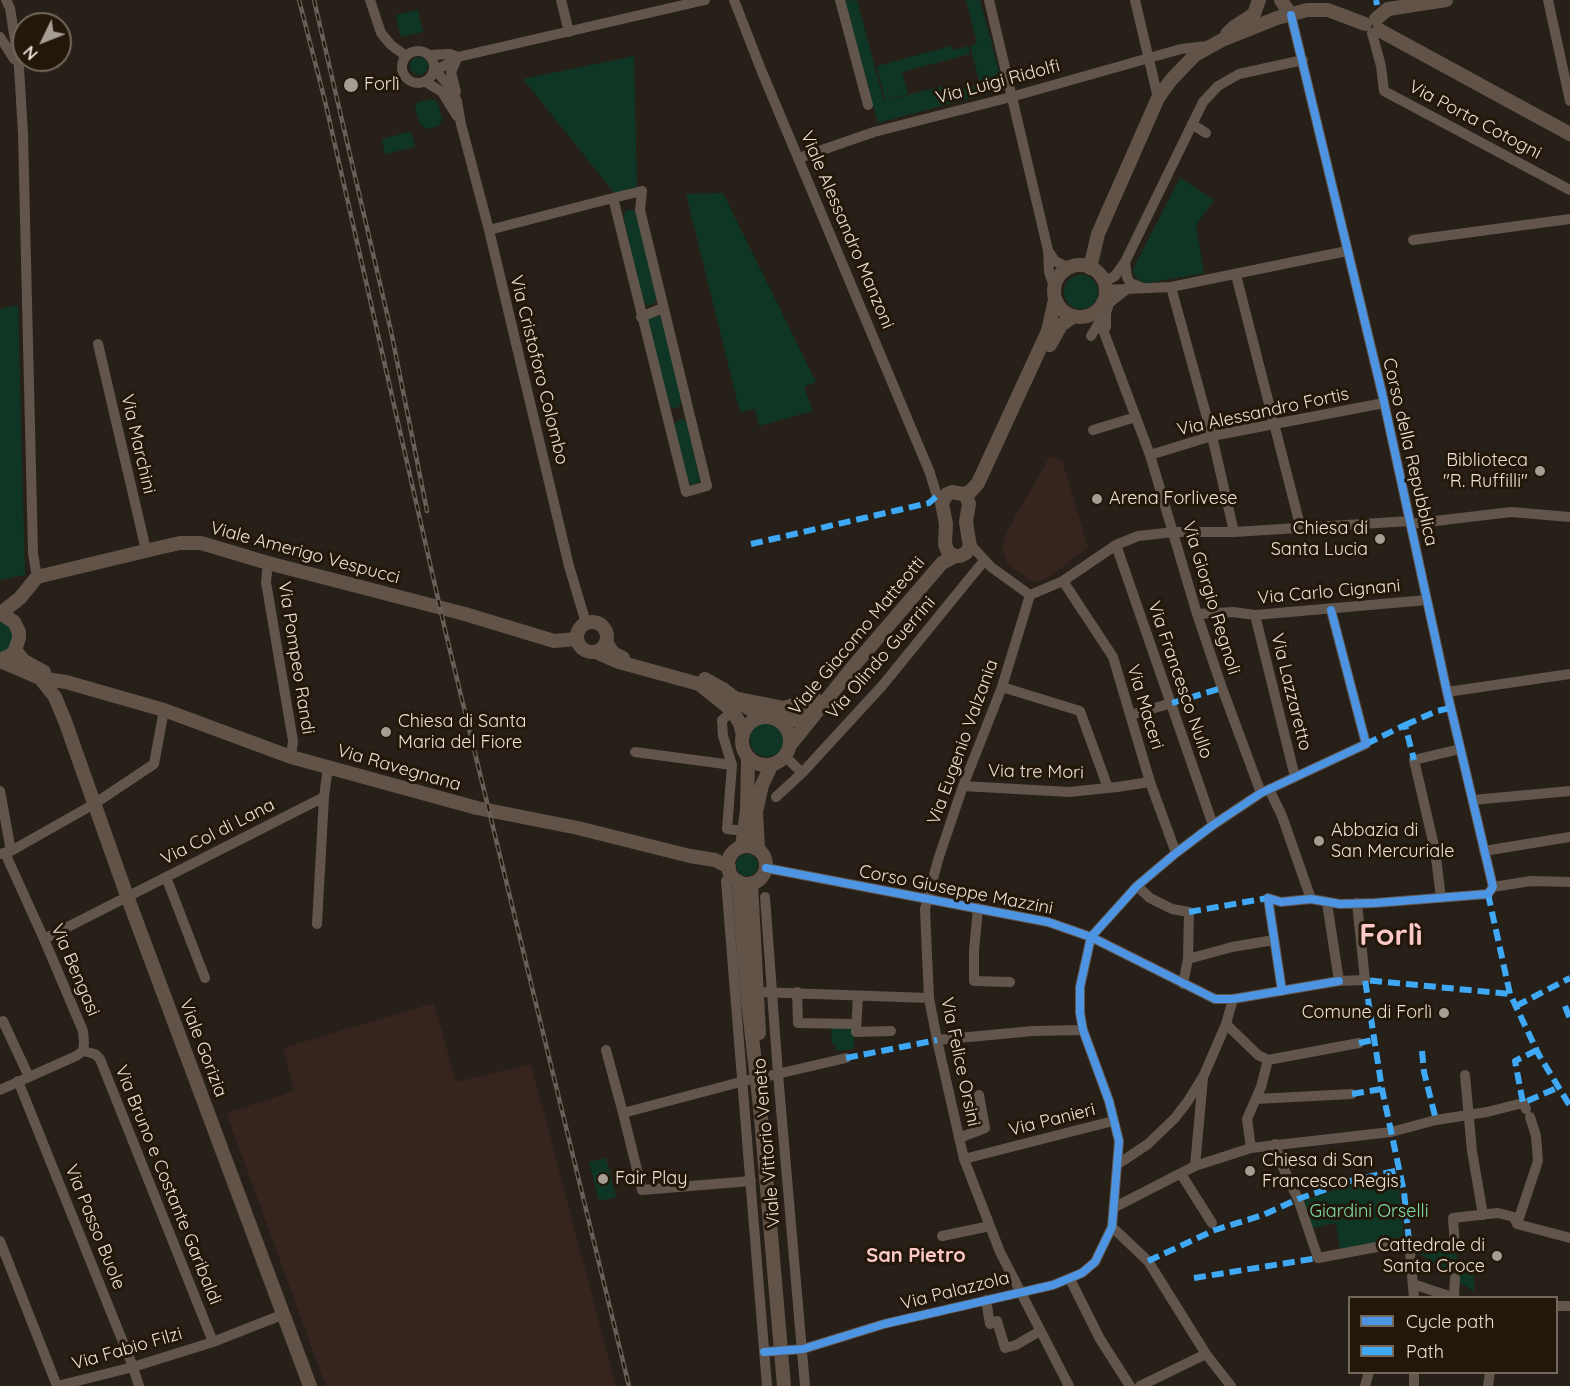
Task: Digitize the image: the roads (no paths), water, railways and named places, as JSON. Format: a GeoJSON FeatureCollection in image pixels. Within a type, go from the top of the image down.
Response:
{"type":"FeatureCollection","features":[{"type":"Feature","properties":{"kind":"main road"},"geometry":{"type":"LineString","coordinates":[[1222,40],[1234,27],[1254,14],[1259,0]]}},
{"type":"Feature","properties":{"kind":"main road"},"geometry":{"type":"LineString","coordinates":[[1281,0],[1292,15]]}},
{"type":"Feature","properties":{"kind":"main road"},"geometry":{"type":"LineString","coordinates":[[1292,15],[1295,0]]}},
{"type":"Feature","properties":{"kind":"main road"},"geometry":{"type":"LineString","coordinates":[[1326,0],[1569,131]]}},
{"type":"Feature","properties":{"kind":"main road"},"geometry":{"type":"LineString","coordinates":[[1372,25],[1388,9],[1446,0]]}},
{"type":"Feature","properties":{"kind":"main road"},"geometry":{"type":"LineString","coordinates":[[959,551],[966,522],[966,499],[978,483],[1048,331],[1059,275],[1082,258],[1098,234],[1158,98],[1179,71],[1195,55],[1209,46],[1277,18],[1307,10],[1328,10],[1372,25]]}},
{"type":"Feature","properties":{"kind":"main road"},"geometry":{"type":"LineString","coordinates":[[1090,268],[1098,234]]}},
{"type":"Feature","properties":{"kind":"main road"},"geometry":{"type":"LineString","coordinates":[[1055,293],[1062,309],[1074,316],[1098,316],[1103,301],[1104,286],[1100,275],[1090,268],[1071,267]]}},
{"type":"Feature","properties":{"kind":"main road"},"geometry":{"type":"LineString","coordinates":[[966,499],[984,485],[1055,334],[1061,325],[1074,316]]}},
{"type":"Feature","properties":{"kind":"main road"},"geometry":{"type":"LineString","coordinates":[[959,551],[946,524],[945,499],[952,492],[966,499]]}},
{"type":"Feature","properties":{"kind":"main road","name":"Viale Amerigo Vespucci"},"geometry":{"type":"LineString","coordinates":[[37,577],[146,550],[180,543],[201,543],[268,563],[432,605],[554,641],[576,639]]}},
{"type":"Feature","properties":{"kind":"main road","name":"Viale Giacomo Matteotti"},"geometry":{"type":"LineString","coordinates":[[766,717],[787,722],[797,719],[814,703],[912,591],[959,551]]}},
{"type":"Feature","properties":{"kind":"main road","name":"Viale Giacomo Matteotti"},"geometry":{"type":"LineString","coordinates":[[788,751],[857,662],[942,562],[959,551]]}},
{"type":"Feature","properties":{"kind":"main road"},"geometry":{"type":"LineString","coordinates":[[0,661],[11,655],[19,639],[17,627],[10,618],[1,613],[20,598],[37,577]]}},
{"type":"Feature","properties":{"kind":"main road"},"geometry":{"type":"LineString","coordinates":[[601,647],[606,633],[604,628],[596,622],[586,623],[578,629],[576,639],[585,652],[601,647],[621,657],[703,678],[723,689],[734,705],[743,735],[743,746],[748,757],[742,846]]}},
{"type":"Feature","properties":{"kind":"main road","name":"Via Ravegnana"},"geometry":{"type":"LineString","coordinates":[[15,650],[24,661],[66,682]]}},
{"type":"Feature","properties":{"kind":"main road","name":"Via Ravegnana"},"geometry":{"type":"LineString","coordinates":[[0,661],[40,678],[66,682],[164,710],[291,757],[477,808],[578,828],[715,860],[736,878]]}},
{"type":"Feature","properties":{"kind":"main road","name":"Viale Gorizia"},"geometry":{"type":"LineString","coordinates":[[40,678],[55,697],[65,721],[127,896],[310,1386]]}},
{"type":"Feature","properties":{"kind":"main road","name":"Viale Gorizia"},"geometry":{"type":"LineString","coordinates":[[65,721],[63,697],[66,682]]}},
{"type":"Feature","properties":{"kind":"main road"},"geometry":{"type":"LineString","coordinates":[[734,705],[784,708],[803,702],[814,703]]}},
{"type":"Feature","properties":{"kind":"main road"},"geometry":{"type":"LineString","coordinates":[[734,705],[787,728],[788,751],[772,764],[762,785],[756,812],[758,849]]}},
{"type":"Feature","properties":{"kind":"main road"},"geometry":{"type":"LineString","coordinates":[[743,735],[747,726],[766,717]]}},
{"type":"Feature","properties":{"kind":"main road"},"geometry":{"type":"LineString","coordinates":[[748,757],[762,764],[772,764]]}},
{"type":"Feature","properties":{"kind":"main road"},"geometry":{"type":"LineString","coordinates":[[742,846],[758,849],[765,857],[766,868],[761,878],[736,878],[730,857],[733,852],[742,846]]}},
{"type":"Feature","properties":{"kind":"main road","name":"Viale Vittorio Veneto"},"geometry":{"type":"LineString","coordinates":[[736,878],[737,939],[747,993]]}},
{"type":"Feature","properties":{"kind":"main road","name":"Viale Vittorio Veneto"},"geometry":{"type":"LineString","coordinates":[[736,878],[753,1079],[760,1107],[784,1386]]}},
{"type":"Feature","properties":{"kind":"street"},"geometry":{"type":"LineString","coordinates":[[370,0],[381,33],[391,45],[406,56]]}},
{"type":"Feature","properties":{"kind":"street"},"geometry":{"type":"LineString","coordinates":[[561,0],[569,32]]}},
{"type":"Feature","properties":{"kind":"street"},"geometry":{"type":"LineString","coordinates":[[426,82],[435,70],[458,57],[705,0]]}},
{"type":"Feature","properties":{"kind":"street","name":"Viale Alessandro Manzoni"},"geometry":{"type":"LineString","coordinates":[[734,0],[930,472],[945,499]]}},
{"type":"Feature","properties":{"kind":"street"},"geometry":{"type":"LineString","coordinates":[[840,0],[868,105]]}},
{"type":"Feature","properties":{"kind":"street"},"geometry":{"type":"LineString","coordinates":[[989,0],[1048,250],[1049,272],[1055,293]]}},
{"type":"Feature","properties":{"kind":"street"},"geometry":{"type":"LineString","coordinates":[[1135,0],[1158,98]]}},
{"type":"Feature","properties":{"kind":"street"},"geometry":{"type":"LineString","coordinates":[[1548,0],[1570,101]]}},
{"type":"Feature","properties":{"kind":"street"},"geometry":{"type":"LineString","coordinates":[[7,1],[12,22]]}},
{"type":"Feature","properties":{"kind":"street","name":"Corso della Repubblica"},"geometry":{"type":"LineString","coordinates":[[1292,15],[1384,403],[1473,800],[1490,891]]}},
{"type":"Feature","properties":{"kind":"street"},"geometry":{"type":"LineString","coordinates":[[0,30],[6,27],[11,16]]}},
{"type":"Feature","properties":{"kind":"street","name":"Via Porta Cotogni"},"geometry":{"type":"LineString","coordinates":[[1372,25],[1384,91],[1570,190]]}},
{"type":"Feature","properties":{"kind":"street"},"geometry":{"type":"LineString","coordinates":[[0,37],[12,53]]}},
{"type":"Feature","properties":{"kind":"street","name":"Via Luigi Ridolfi"},"geometry":{"type":"LineString","coordinates":[[799,158],[874,132],[1011,97],[1181,49],[1209,46]]}},
{"type":"Feature","properties":{"kind":"street"},"geometry":{"type":"LineString","coordinates":[[458,57],[450,54],[430,55],[420,50],[414,51],[406,56],[402,67],[406,77],[415,83],[426,82],[442,92],[461,124]]}},
{"type":"Feature","properties":{"kind":"street"},"geometry":{"type":"LineString","coordinates":[[430,55],[435,70],[451,88],[457,101]]}},
{"type":"Feature","properties":{"kind":"street"},"geometry":{"type":"LineString","coordinates":[[458,57],[451,72],[461,124]]}},
{"type":"Feature","properties":{"kind":"street"},"geometry":{"type":"LineString","coordinates":[[1104,286],[1125,262],[1203,102],[1228,79],[1303,60]]}},
{"type":"Feature","properties":{"kind":"street"},"geometry":{"type":"LineString","coordinates":[[19,72],[28,279],[33,553],[37,577]]}},
{"type":"Feature","properties":{"kind":"street","name":"Via Cristoforo Colombo"},"geometry":{"type":"LineString","coordinates":[[461,124],[489,230],[569,566],[586,623]]}},
{"type":"Feature","properties":{"kind":"street"},"geometry":{"type":"LineString","coordinates":[[1192,124],[1206,133]]}},
{"type":"Feature","properties":{"kind":"street"},"geometry":{"type":"LineString","coordinates":[[489,230],[613,198],[642,191],[640,210],[706,486],[686,492],[613,198]]}},
{"type":"Feature","properties":{"kind":"street"},"geometry":{"type":"LineString","coordinates":[[1413,240],[1570,219]]}},
{"type":"Feature","properties":{"kind":"street"},"geometry":{"type":"LineString","coordinates":[[1048,250],[1055,261],[1071,267]]}},
{"type":"Feature","properties":{"kind":"street"},"geometry":{"type":"LineString","coordinates":[[1104,286],[1171,287],[1347,251]]}},
{"type":"Feature","properties":{"kind":"street"},"geometry":{"type":"LineString","coordinates":[[1125,262],[1130,283],[1143,288]]}},
{"type":"Feature","properties":{"kind":"street"},"geometry":{"type":"LineString","coordinates":[[1236,275],[1301,529]]}},
{"type":"Feature","properties":{"kind":"street"},"geometry":{"type":"LineString","coordinates":[[1171,287],[1212,436],[1234,532]]}},
{"type":"Feature","properties":{"kind":"street"},"geometry":{"type":"LineString","coordinates":[[1106,336],[1106,313],[1109,303],[1129,288]]}},
{"type":"Feature","properties":{"kind":"street"},"geometry":{"type":"LineString","coordinates":[[641,317],[663,308]]}},
{"type":"Feature","properties":{"kind":"street"},"geometry":{"type":"LineString","coordinates":[[1091,336],[1098,316]]}},
{"type":"Feature","properties":{"kind":"street","name":"Via Giorgio Regnoli"},"geometry":{"type":"LineString","coordinates":[[1098,316],[1150,455],[1197,614],[1222,688],[1265,791],[1282,816],[1311,899]]}},
{"type":"Feature","properties":{"kind":"street","name":"Via Marchini"},"geometry":{"type":"LineString","coordinates":[[98,344],[146,550]]}},
{"type":"Feature","properties":{"kind":"street","name":"Via Alessandro Fortis"},"geometry":{"type":"LineString","coordinates":[[1150,455],[1212,436],[1384,403]]}},
{"type":"Feature","properties":{"kind":"street"},"geometry":{"type":"LineString","coordinates":[[667,419],[688,413]]}},
{"type":"Feature","properties":{"kind":"street"},"geometry":{"type":"LineString","coordinates":[[1093,430],[1136,417]]}},
{"type":"Feature","properties":{"kind":"street"},"geometry":{"type":"LineString","coordinates":[[959,551],[987,565],[1030,595],[1063,581],[1116,545],[1138,536],[1174,532],[1234,532],[1410,523],[1511,512],[1570,517]]}},
{"type":"Feature","properties":{"kind":"street","name":"Via Francesco Nullo"},"geometry":{"type":"LineString","coordinates":[[1116,545],[1213,825]]}},
{"type":"Feature","properties":{"kind":"street","name":"Via Pompeo Randi"},"geometry":{"type":"LineString","coordinates":[[268,563],[266,582],[293,741],[291,757]]}},
{"type":"Feature","properties":{"kind":"street","name":"Via Olindo Guerrini"},"geometry":{"type":"LineString","coordinates":[[776,797],[802,773],[882,686],[987,565]]}},
{"type":"Feature","properties":{"kind":"street","name":"Via Maceri"},"geometry":{"type":"LineString","coordinates":[[1063,581],[1113,657],[1150,782],[1176,853]]}},
{"type":"Feature","properties":{"kind":"street","name":"Via Eugenio Valzania"},"geometry":{"type":"LineString","coordinates":[[928,900],[938,860],[963,786],[1002,687],[1030,595]]}},
{"type":"Feature","properties":{"kind":"street","name":"Via Carlo Cignani"},"geometry":{"type":"LineString","coordinates":[[1197,614],[1233,612],[1255,615],[1427,600]]}},
{"type":"Feature","properties":{"kind":"street"},"geometry":{"type":"LineString","coordinates":[[1091,937],[1137,886],[1213,825],[1265,791],[1366,744],[1331,610]]}},
{"type":"Feature","properties":{"kind":"street","name":"Via Lazzaretto"},"geometry":{"type":"LineString","coordinates":[[1255,615],[1295,777]]}},
{"type":"Feature","properties":{"kind":"street"},"geometry":{"type":"LineString","coordinates":[[1447,692],[1570,674]]}},
{"type":"Feature","properties":{"kind":"street"},"geometry":{"type":"LineString","coordinates":[[1002,687],[1080,711],[1108,788]]}},
{"type":"Feature","properties":{"kind":"street"},"geometry":{"type":"LineString","coordinates":[[1130,716],[1172,703]]}},
{"type":"Feature","properties":{"kind":"street"},"geometry":{"type":"LineString","coordinates":[[734,705],[722,720],[723,736],[732,765],[727,829],[744,831]]}},
{"type":"Feature","properties":{"kind":"street"},"geometry":{"type":"LineString","coordinates":[[5,853],[94,804],[154,764],[164,710]]}},
{"type":"Feature","properties":{"kind":"street"},"geometry":{"type":"LineString","coordinates":[[1440,898],[1434,850],[1414,760],[1460,749]]}},
{"type":"Feature","properties":{"kind":"street"},"geometry":{"type":"LineString","coordinates":[[788,751],[802,773]]}},
{"type":"Feature","properties":{"kind":"street"},"geometry":{"type":"LineString","coordinates":[[635,752],[732,765]]}},
{"type":"Feature","properties":{"kind":"street"},"geometry":{"type":"LineString","coordinates":[[317,924],[324,797],[328,766]]}},
{"type":"Feature","properties":{"kind":"street","name":"Via tre Mori"},"geometry":{"type":"LineString","coordinates":[[963,786],[1069,792],[1150,782]]}},
{"type":"Feature","properties":{"kind":"street","name":"Via Bengasi"},"geometry":{"type":"LineString","coordinates":[[0,791],[5,853],[83,1031],[83,1051]]}},
{"type":"Feature","properties":{"kind":"street"},"geometry":{"type":"LineString","coordinates":[[1473,800],[1570,791]]}},
{"type":"Feature","properties":{"kind":"street","name":"Via Col di Lana"},"geometry":{"type":"LineString","coordinates":[[44,939],[324,797]]}},
{"type":"Feature","properties":{"kind":"street"},"geometry":{"type":"LineString","coordinates":[[1484,851],[1570,837]]}},
{"type":"Feature","properties":{"kind":"street","name":"Corso Giuseppe Mazzini"},"geometry":{"type":"LineString","coordinates":[[766,868],[1048,922],[1091,937],[1215,999],[1233,999],[1339,981],[1365,980],[1357,903]]}},
{"type":"Feature","properties":{"kind":"street"},"geometry":{"type":"LineString","coordinates":[[166,877],[205,978]]}},
{"type":"Feature","properties":{"kind":"street"},"geometry":{"type":"LineString","coordinates":[[1282,991],[1268,898],[1281,902],[1311,899],[1340,904],[1440,898],[1490,891],[1531,881],[1570,882]]}},
{"type":"Feature","properties":{"kind":"street"},"geometry":{"type":"LineString","coordinates":[[1137,886],[1150,898],[1172,909],[1189,912],[1188,959],[1183,984]]}},
{"type":"Feature","properties":{"kind":"street","name":"Viale Vittorio Veneto"},"geometry":{"type":"LineString","coordinates":[[765,897],[805,1386]]}},
{"type":"Feature","properties":{"kind":"street","name":"Via Felice Orsini"},"geometry":{"type":"LineString","coordinates":[[928,900],[925,909],[929,998],[964,1159],[1000,1252],[1069,1386]]}},
{"type":"Feature","properties":{"kind":"street"},"geometry":{"type":"LineString","coordinates":[[1327,903],[1339,981]]}},
{"type":"Feature","properties":{"kind":"street"},"geometry":{"type":"LineString","coordinates":[[978,909],[974,981],[1010,982]]}},
{"type":"Feature","properties":{"kind":"street","name":"Via Palazzola"},"geometry":{"type":"LineString","coordinates":[[764,1352],[803,1349],[884,1324],[1053,1285],[1070,1279],[1095,1262],[1112,1227],[1119,1141],[1109,1101],[1083,1029],[1080,1013],[1080,987],[1091,937]]}},
{"type":"Feature","properties":{"kind":"street"},"geometry":{"type":"LineString","coordinates":[[1188,959],[1232,947],[1274,940]]}},
{"type":"Feature","properties":{"kind":"street"},"geometry":{"type":"LineString","coordinates":[[747,993],[797,992],[929,998]]}},
{"type":"Feature","properties":{"kind":"street"},"geometry":{"type":"LineString","coordinates":[[797,992],[798,1023],[856,1024]]}},
{"type":"Feature","properties":{"kind":"street","name":"Viale Vittorio Veneto"},"geometry":{"type":"LineString","coordinates":[[747,993],[753,1079],[751,1181],[767,1386]]}},
{"type":"Feature","properties":{"kind":"street"},"geometry":{"type":"LineString","coordinates":[[858,996],[856,1032],[891,1031]]}},
{"type":"Feature","properties":{"kind":"street"},"geometry":{"type":"LineString","coordinates":[[1118,1164],[1148,1144],[1175,1118],[1188,1101],[1204,1075],[1226,1024],[1233,999]]}},
{"type":"Feature","properties":{"kind":"street"},"geometry":{"type":"LineString","coordinates":[[3,1021],[29,1077]]}},
{"type":"Feature","properties":{"kind":"street"},"geometry":{"type":"LineString","coordinates":[[1226,1024],[1258,1055],[1268,1060],[1359,1043]]}},
{"type":"Feature","properties":{"kind":"street"},"geometry":{"type":"LineString","coordinates":[[937,1040],[1083,1029]]}},
{"type":"Feature","properties":{"kind":"street"},"geometry":{"type":"LineString","coordinates":[[606,1050],[642,1190],[751,1181]]}},
{"type":"Feature","properties":{"kind":"street"},"geometry":{"type":"LineString","coordinates":[[0,1090],[83,1051]]}},
{"type":"Feature","properties":{"kind":"street","name":"Via Bruno e Costante Garibaldi"},"geometry":{"type":"LineString","coordinates":[[83,1051],[95,1054],[100,1059],[213,1342]]}},
{"type":"Feature","properties":{"kind":"street"},"geometry":{"type":"LineString","coordinates":[[623,1113],[753,1079],[846,1058]]}},
{"type":"Feature","properties":{"kind":"street"},"geometry":{"type":"LineString","coordinates":[[1251,1148],[1247,1119],[1262,1087],[1268,1060]]}},
{"type":"Feature","properties":{"kind":"street"},"geometry":{"type":"LineString","coordinates":[[1195,1166],[1204,1075]]}},
{"type":"Feature","properties":{"kind":"street"},"geometry":{"type":"LineString","coordinates":[[1465,1075],[1472,1151],[1483,1215]]}},
{"type":"Feature","properties":{"kind":"street","name":"Via Passo Buole"},"geometry":{"type":"LineString","coordinates":[[18,1082],[134,1367],[139,1386]]}},
{"type":"Feature","properties":{"kind":"street"},"geometry":{"type":"LineString","coordinates":[[1256,1099],[1352,1094]]}},
{"type":"Feature","properties":{"kind":"street"},"geometry":{"type":"LineString","coordinates":[[959,1138],[986,1128],[979,1095]]}},
{"type":"Feature","properties":{"kind":"street"},"geometry":{"type":"LineString","coordinates":[[1115,1207],[1195,1166],[1251,1148],[1391,1132],[1436,1120],[1526,1110],[1536,1136],[1538,1161],[1517,1224]]}},
{"type":"Feature","properties":{"kind":"street","name":"Via Panieri"},"geometry":{"type":"LineString","coordinates":[[964,1159],[1113,1121]]}},
{"type":"Feature","properties":{"kind":"street"},"geometry":{"type":"LineString","coordinates":[[1275,1144],[1298,1199],[1318,1258],[1409,1241],[1414,1296]]}},
{"type":"Feature","properties":{"kind":"street"},"geometry":{"type":"LineString","coordinates":[[1181,1174],[1212,1223]]}},
{"type":"Feature","properties":{"kind":"street"},"geometry":{"type":"LineString","coordinates":[[1455,1247],[1453,1218],[1498,1213],[1514,1217],[1517,1224]]}},
{"type":"Feature","properties":{"kind":"street"},"geometry":{"type":"LineString","coordinates":[[1517,1224],[1570,1239]]}},
{"type":"Feature","properties":{"kind":"street"},"geometry":{"type":"LineString","coordinates":[[942,1236],[990,1226]]}},
{"type":"Feature","properties":{"kind":"street"},"geometry":{"type":"LineString","coordinates":[[1112,1227],[1148,1261],[1206,1354],[1231,1386]]}},
{"type":"Feature","properties":{"kind":"street","name":"Via Fabio Filzi"},"geometry":{"type":"LineString","coordinates":[[0,1241],[57,1386],[134,1367],[213,1342],[284,1314]]}},
{"type":"Feature","properties":{"kind":"street"},"geometry":{"type":"LineString","coordinates":[[1454,1296],[1455,1278]]}},
{"type":"Feature","properties":{"kind":"street"},"geometry":{"type":"LineString","coordinates":[[1070,1279],[1100,1339],[1130,1386]]}},
{"type":"Feature","properties":{"kind":"street"},"geometry":{"type":"LineString","coordinates":[[1413,1284],[1448,1296]]}},
{"type":"Feature","properties":{"kind":"street"},"geometry":{"type":"LineString","coordinates":[[986,1300],[990,1324],[997,1322],[1005,1348],[1016,1345],[1040,1330]]}},
{"type":"Feature","properties":{"kind":"street"},"geometry":{"type":"LineString","coordinates":[[1140,1386],[1206,1354]]}},
{"type":"Feature","properties":{"kind":"railway"},"geometry":{"type":"LineString","coordinates":[[299,0],[325,101],[446,634],[629,1386]]}},
{"type":"Feature","properties":{"kind":"railway"},"geometry":{"type":"LineString","coordinates":[[314,0],[391,331],[427,511]]}},
{"type":"Feature","properties":{"kind":"place","name":"Forlì"},"geometry":{"type":"Point","coordinates":[351,85]}},
{"type":"Feature","properties":{"kind":"place","name":"Biblioteca \"R. Ruffilli\""},"geometry":{"type":"Point","coordinates":[1540,471]}},
{"type":"Feature","properties":{"kind":"place","name":"Arena Forlivese"},"geometry":{"type":"Point","coordinates":[1097,499]}},
{"type":"Feature","properties":{"kind":"place","name":"Chiesa di Santa Lucia"},"geometry":{"type":"Point","coordinates":[1380,539]}},
{"type":"Feature","properties":{"kind":"place","name":"Chiesa di Santa Maria del Fiore"},"geometry":{"type":"Point","coordinates":[386,732]}},
{"type":"Feature","properties":{"kind":"place","name":"Abbazia di San Mercuriale"},"geometry":{"type":"Point","coordinates":[1319,841]}},
{"type":"Feature","properties":{"kind":"place","name":"Comune di Forlì"},"geometry":{"type":"Point","coordinates":[1444,1013]}},
{"type":"Feature","properties":{"kind":"place","name":"Chiesa di San Francesco Regis"},"geometry":{"type":"Point","coordinates":[1250,1171]}},
{"type":"Feature","properties":{"kind":"place","name":"Fair Play"},"geometry":{"type":"Point","coordinates":[603,1179]}},
{"type":"Feature","properties":{"kind":"place","name":"Cattedrale di Santa Croce"},"geometry":{"type":"Point","coordinates":[1497,1256]}},
{"type":"Feature","properties":{"kind":"district","name":"Forlì"},"geometry":{"type":"Point","coordinates":[1391,936]}},
{"type":"Feature","properties":{"kind":"district","name":"San Pietro"},"geometry":{"type":"Point","coordinates":[916,1256]}},
{"type":"Feature","properties":{"kind":"park label","name":"Giardini Orselli"},"geometry":{"type":"Point","coordinates":[1369,1212]}}]}
